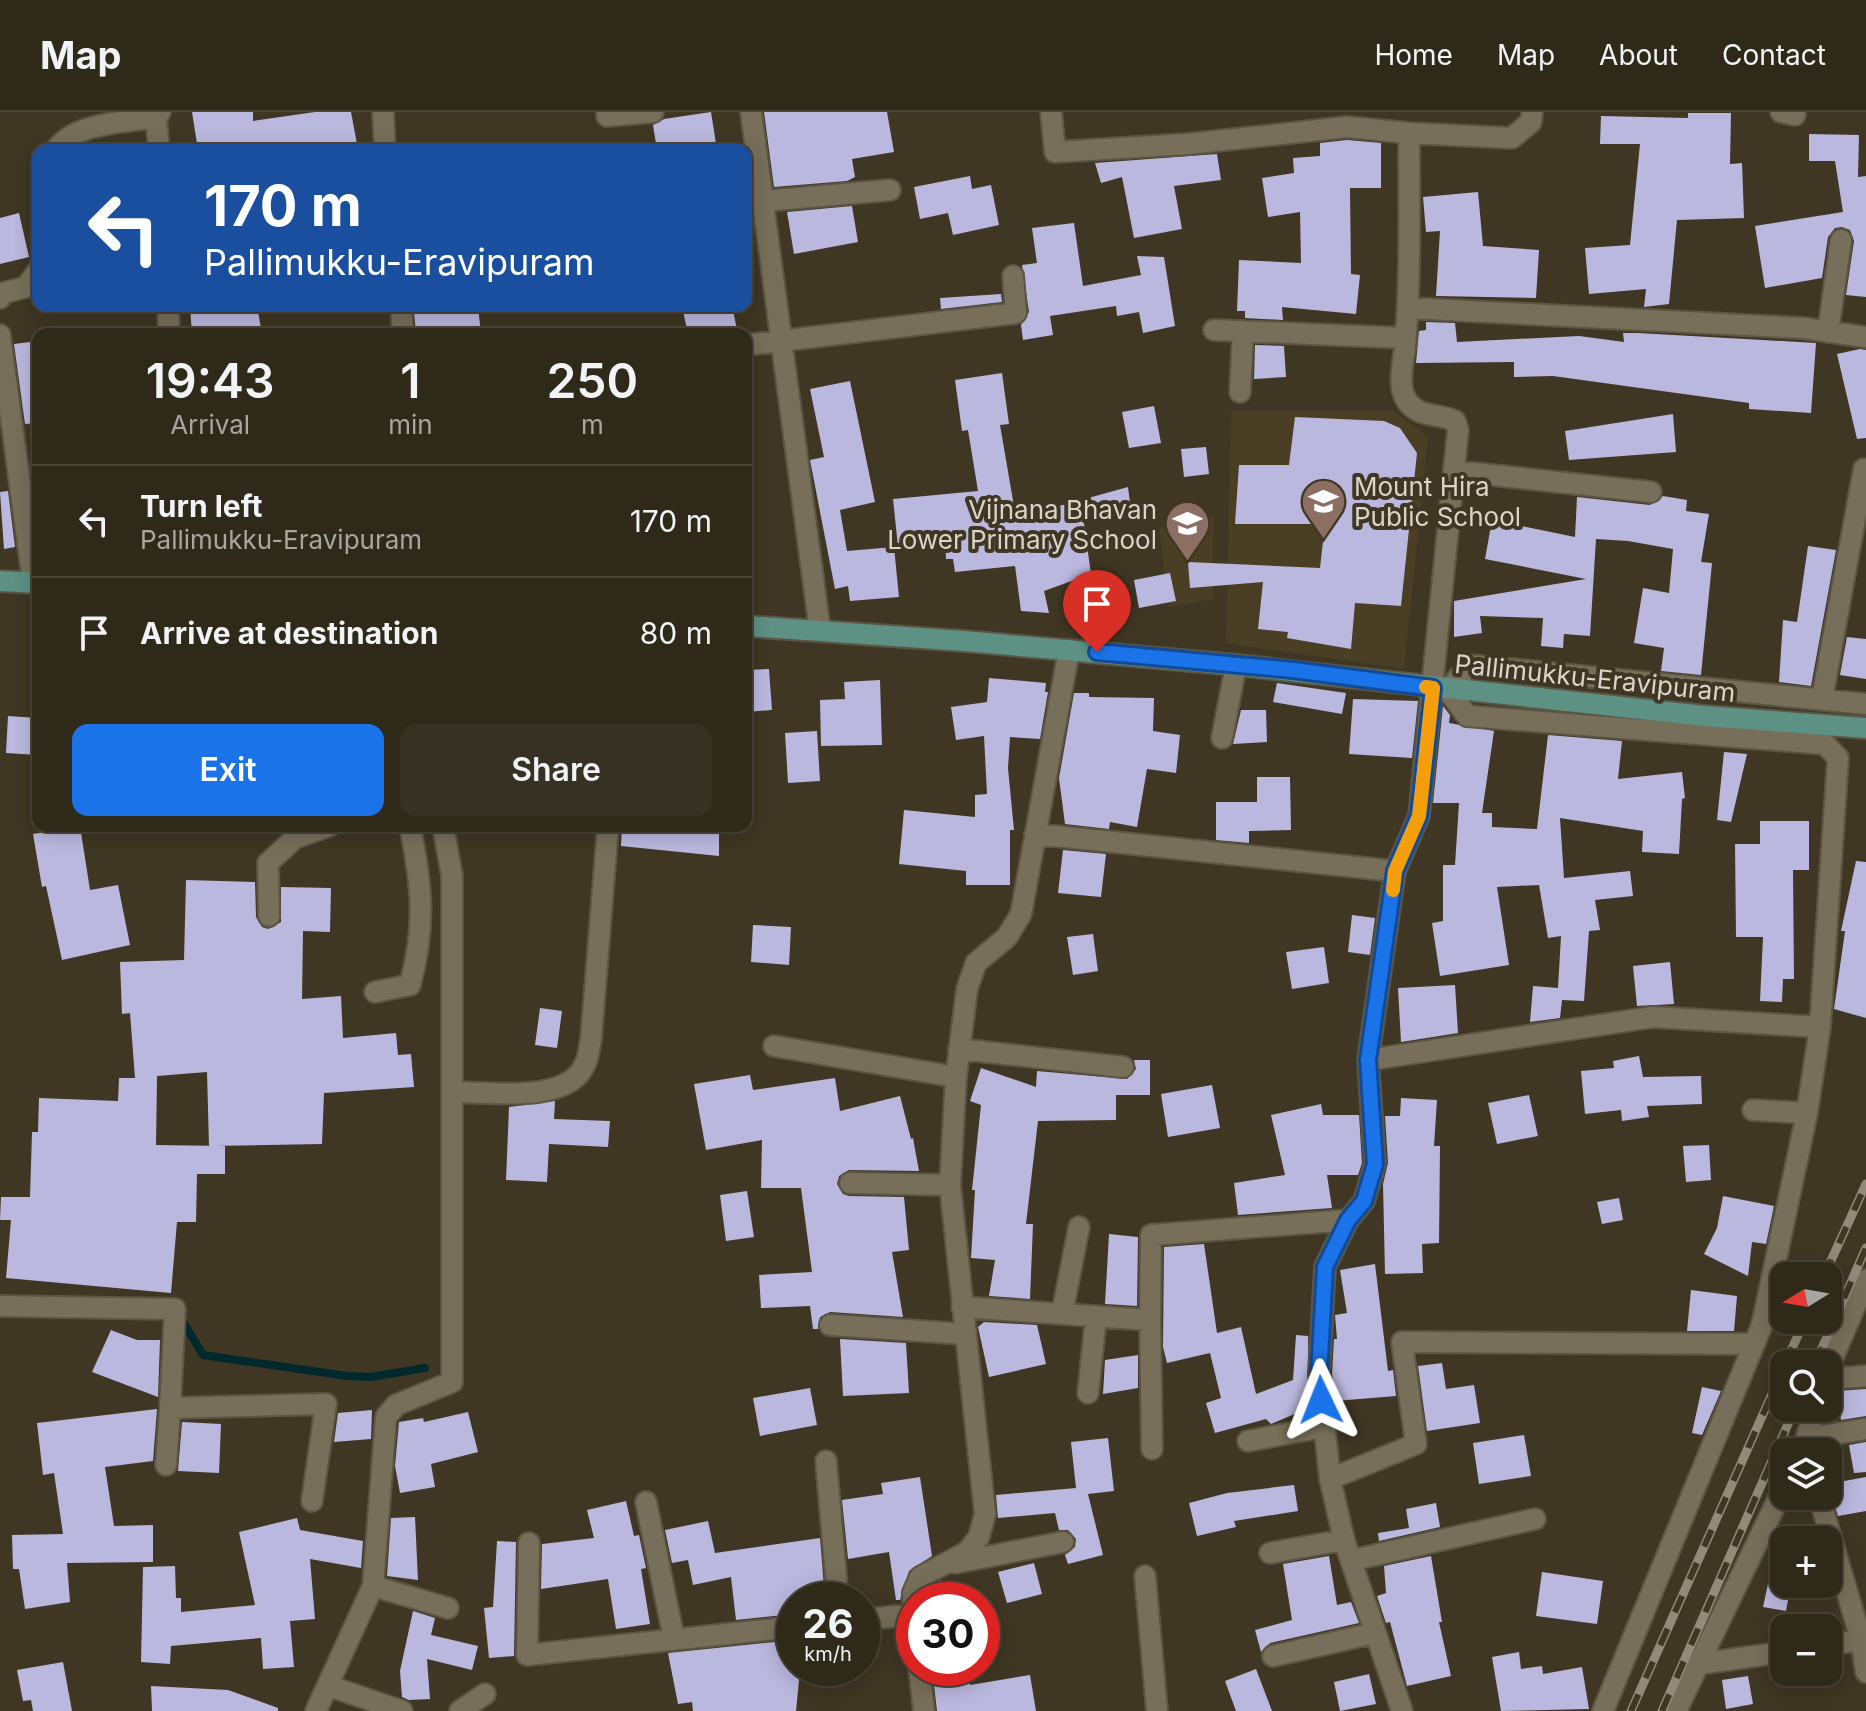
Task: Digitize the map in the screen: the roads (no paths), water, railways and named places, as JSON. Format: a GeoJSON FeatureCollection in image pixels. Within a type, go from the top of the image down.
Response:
{"type":"FeatureCollection","features":[{"type":"Feature","properties":{"kind":"main road"},"geometry":{"type":"LineString","coordinates":[[0,581],[32,582]]}},
{"type":"Feature","properties":{"kind":"main road","name":"Pallimukku-Eravipuram"},"geometry":{"type":"LineString","coordinates":[[752,626],[1236,665],[1449,690],[1865,728]]}},
{"type":"Feature","properties":{"kind":"street"},"geometry":{"type":"LineString","coordinates":[[383,112],[385,144]]}},
{"type":"Feature","properties":{"kind":"street"},"geometry":{"type":"LineString","coordinates":[[607,112],[607,116],[653,112]]}},
{"type":"Feature","properties":{"kind":"street"},"geometry":{"type":"LineString","coordinates":[[751,112],[820,631]]}},
{"type":"Feature","properties":{"kind":"street"},"geometry":{"type":"LineString","coordinates":[[1051,112],[1055,152],[1188,144],[1347,127],[1512,138],[1531,122],[1532,112]]}},
{"type":"Feature","properties":{"kind":"street"},"geometry":{"type":"LineString","coordinates":[[61,144],[66,137],[82,130],[158,115],[159,144]]}},
{"type":"Feature","properties":{"kind":"street"},"geometry":{"type":"LineString","coordinates":[[1402,1711],[1344,1540],[1330,1479],[1319,1374],[1325,1267],[1348,1220],[1364,1201],[1375,1164],[1368,1060],[1395,871],[1419,816],[1449,690],[1454,471],[1458,430],[1455,421],[1420,413],[1407,403],[1401,388],[1408,308],[1409,133]]}},
{"type":"Feature","properties":{"kind":"street"},"geometry":{"type":"LineString","coordinates":[[764,201],[890,190]]}},
{"type":"Feature","properties":{"kind":"street"},"geometry":{"type":"LineString","coordinates":[[1828,332],[1841,240]]}},
{"type":"Feature","properties":{"kind":"street"},"geometry":{"type":"LineString","coordinates":[[752,344],[1016,313],[1013,276]]}},
{"type":"Feature","properties":{"kind":"street"},"geometry":{"type":"LineString","coordinates":[[0,298],[3,293],[26,287],[32,279]]}},
{"type":"Feature","properties":{"kind":"street"},"geometry":{"type":"LineString","coordinates":[[1408,308],[1828,332],[1866,337]]}},
{"type":"Feature","properties":{"kind":"street"},"geometry":{"type":"LineString","coordinates":[[1214,330],[1406,338]]}},
{"type":"Feature","properties":{"kind":"street"},"geometry":{"type":"LineString","coordinates":[[1240,392],[1243,331]]}},
{"type":"Feature","properties":{"kind":"street"},"geometry":{"type":"LineString","coordinates":[[0,335],[32,555]]}},
{"type":"Feature","properties":{"kind":"street"},"geometry":{"type":"LineString","coordinates":[[1822,699],[1864,469]]}},
{"type":"Feature","properties":{"kind":"street"},"geometry":{"type":"LineString","coordinates":[[1454,471],[1651,492]]}},
{"type":"Feature","properties":{"kind":"street"},"geometry":{"type":"LineString","coordinates":[[0,581],[0,594]]}},
{"type":"Feature","properties":{"kind":"street"},"geometry":{"type":"LineString","coordinates":[[918,1582],[920,1577],[967,1552],[979,1537],[985,1514],[950,1185],[956,1077],[967,989],[976,963],[1007,937],[1021,914],[1069,650]]}},
{"type":"Feature","properties":{"kind":"street"},"geometry":{"type":"LineString","coordinates":[[1222,738],[1236,665]]}},
{"type":"Feature","properties":{"kind":"street"},"geometry":{"type":"LineString","coordinates":[[1449,690],[1469,665],[1866,704]]}},
{"type":"Feature","properties":{"kind":"street"},"geometry":{"type":"LineString","coordinates":[[1449,690],[1467,716],[1825,744],[1838,758],[1820,1027],[1807,1113],[1762,1325],[1603,1711]]}},
{"type":"Feature","properties":{"kind":"street"},"geometry":{"type":"LineString","coordinates":[[269,916],[268,863],[295,838],[312,832]]}},
{"type":"Feature","properties":{"kind":"street"},"geometry":{"type":"LineString","coordinates":[[375,992],[410,985],[421,943],[419,873],[411,832]]}},
{"type":"Feature","properties":{"kind":"street"},"geometry":{"type":"LineString","coordinates":[[316,1711],[373,1586],[386,1417],[396,1405],[452,1382],[455,1092],[452,876],[444,832]]}},
{"type":"Feature","properties":{"kind":"street"},"geometry":{"type":"LineString","coordinates":[[455,1092],[545,1092],[571,1083],[585,1066],[591,1039],[608,832]]}},
{"type":"Feature","properties":{"kind":"street"},"geometry":{"type":"LineString","coordinates":[[1035,834],[1395,871]]}},
{"type":"Feature","properties":{"kind":"street"},"geometry":{"type":"LineString","coordinates":[[1368,1060],[1653,1017],[1820,1027]]}},
{"type":"Feature","properties":{"kind":"street"},"geometry":{"type":"LineString","coordinates":[[774,1046],[956,1077]]}},
{"type":"Feature","properties":{"kind":"street"},"geometry":{"type":"LineString","coordinates":[[959,1049],[1123,1067]]}},
{"type":"Feature","properties":{"kind":"street"},"geometry":{"type":"LineString","coordinates":[[1753,1110],[1807,1113]]}},
{"type":"Feature","properties":{"kind":"street"},"geometry":{"type":"LineString","coordinates":[[850,1183],[950,1185]]}},
{"type":"Feature","properties":{"kind":"street"},"geometry":{"type":"LineString","coordinates":[[1152,1449],[1151,1235],[1348,1220]]}},
{"type":"Feature","properties":{"kind":"street"},"geometry":{"type":"LineString","coordinates":[[1062,1314],[1079,1227]]}},
{"type":"Feature","properties":{"kind":"street"},"geometry":{"type":"LineString","coordinates":[[1836,1350],[1866,1280]]}},
{"type":"Feature","properties":{"kind":"street"},"geometry":{"type":"LineString","coordinates":[[0,1306],[175,1309],[166,1465]]}},
{"type":"Feature","properties":{"kind":"street"},"geometry":{"type":"LineString","coordinates":[[962,1307],[1150,1320]]}},
{"type":"Feature","properties":{"kind":"street"},"geometry":{"type":"LineString","coordinates":[[1088,1393],[1096,1317]]}},
{"type":"Feature","properties":{"kind":"street"},"geometry":{"type":"LineString","coordinates":[[830,1325],[965,1334]]}},
{"type":"Feature","properties":{"kind":"street"},"geometry":{"type":"LineString","coordinates":[[1330,1479],[1416,1444],[1402,1342],[1754,1344]]}},
{"type":"Feature","properties":{"kind":"street"},"geometry":{"type":"LineString","coordinates":[[1842,1378],[1866,1376]]}},
{"type":"Feature","properties":{"kind":"street"},"geometry":{"type":"LineString","coordinates":[[170,1408],[326,1404],[312,1501]]}},
{"type":"Feature","properties":{"kind":"street"},"geometry":{"type":"LineString","coordinates":[[1248,1441],[1323,1427]]}},
{"type":"Feature","properties":{"kind":"street"},"geometry":{"type":"LineString","coordinates":[[1836,1438],[1866,1429]]}},
{"type":"Feature","properties":{"kind":"street"},"geometry":{"type":"LineString","coordinates":[[826,1461],[836,1582]]}},
{"type":"Feature","properties":{"kind":"street"},"geometry":{"type":"LineString","coordinates":[[646,1502],[674,1639]]}},
{"type":"Feature","properties":{"kind":"street"},"geometry":{"type":"LineString","coordinates":[[1676,1711],[1773,1510]]}},
{"type":"Feature","properties":{"kind":"street"},"geometry":{"type":"LineString","coordinates":[[1823,1510],[1861,1640],[1866,1672]]}},
{"type":"Feature","properties":{"kind":"street"},"geometry":{"type":"LineString","coordinates":[[1353,1560],[1535,1519]]}},
{"type":"Feature","properties":{"kind":"street"},"geometry":{"type":"LineString","coordinates":[[1270,1553],[1344,1540]]}},
{"type":"Feature","properties":{"kind":"street"},"geometry":{"type":"LineString","coordinates":[[947,1565],[1063,1542]]}},
{"type":"Feature","properties":{"kind":"street"},"geometry":{"type":"LineString","coordinates":[[529,1543],[527,1655],[776,1629]]}},
{"type":"Feature","properties":{"kind":"street"},"geometry":{"type":"LineString","coordinates":[[1145,1576],[1157,1711]]}},
{"type":"Feature","properties":{"kind":"street"},"geometry":{"type":"LineString","coordinates":[[373,1586],[448,1608]]}},
{"type":"Feature","properties":{"kind":"street"},"geometry":{"type":"LineString","coordinates":[[1273,1656],[1375,1633]]}},
{"type":"Feature","properties":{"kind":"street"},"geometry":{"type":"LineString","coordinates":[[1842,1643],[1861,1640]]}},
{"type":"Feature","properties":{"kind":"street"},"geometry":{"type":"LineString","coordinates":[[1698,1664],[1770,1654]]}},
{"type":"Feature","properties":{"kind":"street"},"geometry":{"type":"LineString","coordinates":[[329,1686],[402,1711]]}},
{"type":"Feature","properties":{"kind":"street"},"geometry":{"type":"LineString","coordinates":[[921,1686],[924,1711]]}},
{"type":"Feature","properties":{"kind":"street"},"geometry":{"type":"LineString","coordinates":[[460,1711],[485,1694]]}},
{"type":"Feature","properties":{"kind":"waterway"},"geometry":{"type":"LineString","coordinates":[[179,1315],[203,1355],[347,1376],[371,1377],[425,1368]]}},
{"type":"Feature","properties":{"kind":"railway"},"geometry":{"type":"LineString","coordinates":[[1830,1262],[1866,1184]]}},
{"type":"Feature","properties":{"kind":"railway"},"geometry":{"type":"LineString","coordinates":[[1821,1350],[1866,1248]]}},
{"type":"Feature","properties":{"kind":"railway"},"geometry":{"type":"LineString","coordinates":[[1791,1350],[1799,1334]]}},
{"type":"Feature","properties":{"kind":"railway"},"geometry":{"type":"LineString","coordinates":[[1631,1711],[1770,1398]]}},
{"type":"Feature","properties":{"kind":"railway"},"geometry":{"type":"LineString","coordinates":[[1662,1711],[1789,1422]]}},
{"type":"Feature","properties":{"kind":"place","name":"Mount Hira Public School"},"geometry":{"type":"Point","coordinates":[1323,540]}},
{"type":"Feature","properties":{"kind":"place","name":"Vijnana Bhavan Lower Primary School"},"geometry":{"type":"Point","coordinates":[1188,563]}}]}
